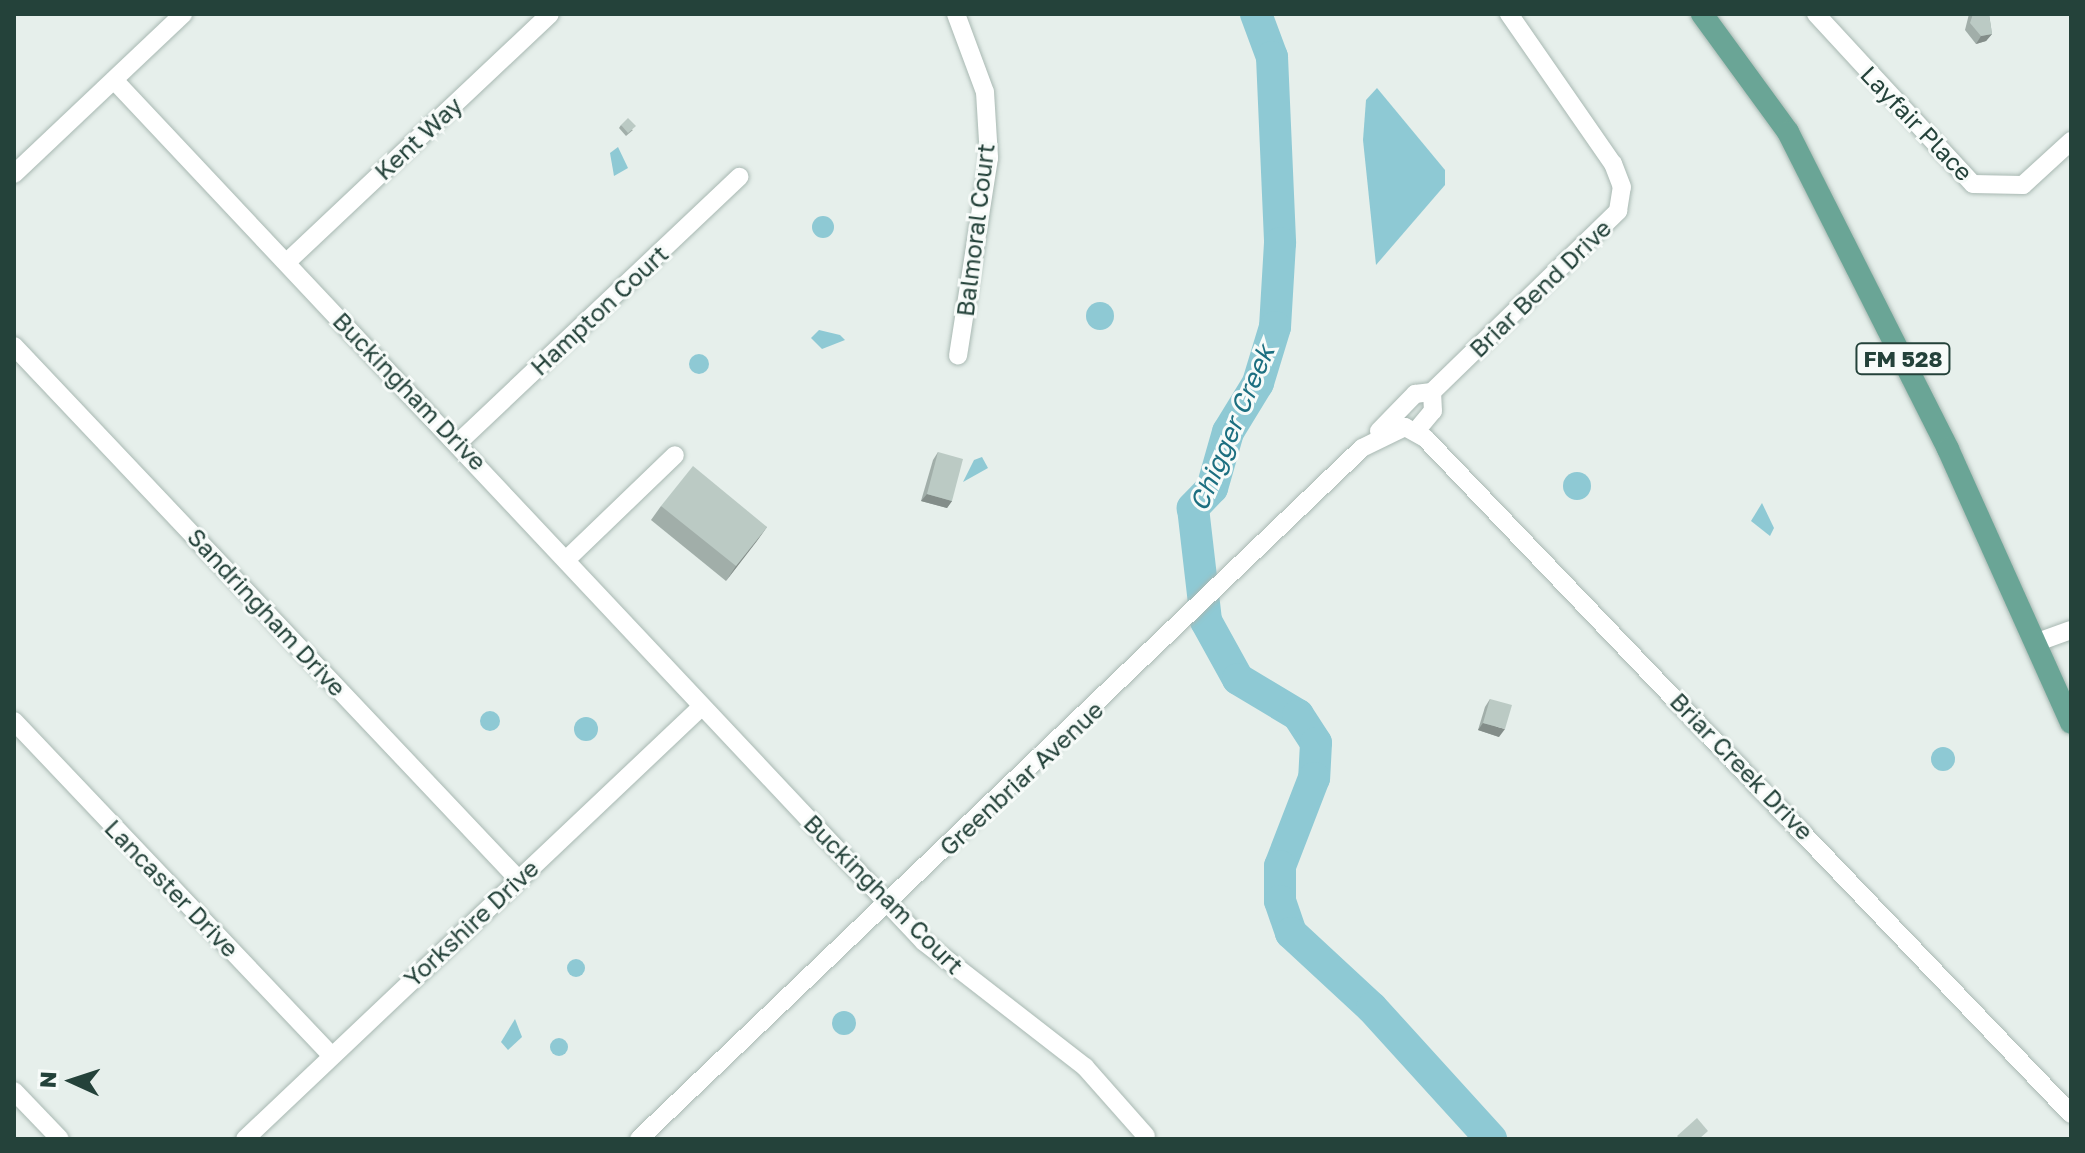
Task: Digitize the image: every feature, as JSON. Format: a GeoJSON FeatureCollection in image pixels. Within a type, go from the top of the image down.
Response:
{"type":"FeatureCollection","features":[{"type":"Feature","properties":{"kind":"main road","name":"FM 528"},"geometry":{"type":"LineString","coordinates":[[1702,14],[1788,132],[1948,449],[2071,723]]}},
{"type":"Feature","properties":{"kind":"street"},"geometry":{"type":"LineString","coordinates":[[14,174],[183,14]]}},
{"type":"Feature","properties":{"kind":"street","name":"Kent Way"},"geometry":{"type":"LineString","coordinates":[[287,262],[550,14]]}},
{"type":"Feature","properties":{"kind":"street","name":"Balmoral Court"},"geometry":{"type":"LineString","coordinates":[[956,14],[985,92],[989,158],[958,356]]}},
{"type":"Feature","properties":{"kind":"street","name":"Briar Bend Drive"},"geometry":{"type":"LineString","coordinates":[[1372,439],[1415,394],[1432,392],[1600,234],[1622,199],[1613,164],[1509,14]]}},
{"type":"Feature","properties":{"kind":"street","name":"Layfair Place"},"geometry":{"type":"LineString","coordinates":[[1816,14],[1973,184],[2023,185],[2071,141]]}},
{"type":"Feature","properties":{"kind":"street","name":"Buckingham Drive"},"geometry":{"type":"LineString","coordinates":[[114,80],[459,442],[699,709]]}},
{"type":"Feature","properties":{"kind":"street","name":"Hampton Court"},"geometry":{"type":"LineString","coordinates":[[459,442],[739,177]]}},
{"type":"Feature","properties":{"kind":"street","name":"Sandringham Drive"},"geometry":{"type":"LineString","coordinates":[[14,346],[518,879]]}},
{"type":"Feature","properties":{"kind":"street","name":"Briar Bend Drive"},"geometry":{"type":"LineString","coordinates":[[1411,429],[1433,411],[1432,392]]}},
{"type":"Feature","properties":{"kind":"street","name":"Greenbriar Avenue"},"geometry":{"type":"LineString","coordinates":[[639,1139],[1170,638],[1372,439],[1411,429]]}},
{"type":"Feature","properties":{"kind":"street","name":"Briar Creek Drive"},"geometry":{"type":"LineString","coordinates":[[1411,429],[2071,1114]]}},
{"type":"Feature","properties":{"kind":"street"},"geometry":{"type":"LineString","coordinates":[[566,560],[675,455]]}},
{"type":"Feature","properties":{"kind":"street"},"geometry":{"type":"LineString","coordinates":[[2035,643],[2071,630]]}},
{"type":"Feature","properties":{"kind":"street","name":"Yorkshire Drive"},"geometry":{"type":"LineString","coordinates":[[245,1139],[699,709]]}},
{"type":"Feature","properties":{"kind":"street","name":"Buckingham Court"},"geometry":{"type":"LineString","coordinates":[[699,709],[891,900],[924,942],[1085,1067],[1146,1136]]}},
{"type":"Feature","properties":{"kind":"street","name":"Lancaster Drive"},"geometry":{"type":"LineString","coordinates":[[14,721],[331,1055]]}},
{"type":"Feature","properties":{"kind":"street"},"geometry":{"type":"LineString","coordinates":[[14,1091],[60,1139]]}},
{"type":"Feature","properties":{"kind":"water"},"geometry":{"type":"Polygon","coordinates":[[[1377,88],[1445,170],[1445,185],[1376,265],[1363,140],[1366,100],[1377,88]]]}},
{"type":"Feature","properties":{"kind":"water"},"geometry":{"type":"Polygon","coordinates":[[[618,147],[628,168],[614,176],[610,153],[618,147]]]}},
{"type":"Feature","properties":{"kind":"water"},"geometry":{"type":"Polygon","coordinates":[[[823,216],[831,219],[834,227],[831,235],[823,238],[815,235],[812,227],[815,219],[823,216]]]}},
{"type":"Feature","properties":{"kind":"water"},"geometry":{"type":"Polygon","coordinates":[[[1100,302],[1110,306],[1114,316],[1110,326],[1100,330],[1090,326],[1086,316],[1090,306],[1100,302]]]}},
{"type":"Feature","properties":{"kind":"water"},"geometry":{"type":"Polygon","coordinates":[[[819,330],[840,335],[845,340],[822,349],[811,338],[819,330]]]}},
{"type":"Feature","properties":{"kind":"water"},"geometry":{"type":"Polygon","coordinates":[[[695,354],[703,354],[709,364],[703,374],[695,374],[689,368],[689,360],[695,354]]]}},
{"type":"Feature","properties":{"kind":"water"},"geometry":{"type":"Polygon","coordinates":[[[982,457],[988,468],[963,482],[974,460],[982,457]]]}},
{"type":"Feature","properties":{"kind":"water"},"geometry":{"type":"Polygon","coordinates":[[[1577,472],[1587,476],[1591,486],[1587,496],[1577,500],[1567,496],[1563,486],[1567,476],[1577,472]]]}},
{"type":"Feature","properties":{"kind":"water"},"geometry":{"type":"Polygon","coordinates":[[[1762,503],[1774,528],[1770,536],[1751,521],[1762,503]]]}},
{"type":"Feature","properties":{"kind":"water"},"geometry":{"type":"Polygon","coordinates":[[[486,711],[494,711],[500,721],[494,731],[486,731],[480,725],[480,717],[486,711]]]}},
{"type":"Feature","properties":{"kind":"water"},"geometry":{"type":"Polygon","coordinates":[[[586,717],[597,724],[598,729],[591,740],[586,741],[575,734],[574,729],[581,718],[586,717]]]}},
{"type":"Feature","properties":{"kind":"water"},"geometry":{"type":"Polygon","coordinates":[[[1943,747],[1951,751],[1955,759],[1951,767],[1943,771],[1935,767],[1931,759],[1935,751],[1943,747]]]}},
{"type":"Feature","properties":{"kind":"water"},"geometry":{"type":"Polygon","coordinates":[[[576,959],[585,968],[576,977],[567,968],[576,959]]]}},
{"type":"Feature","properties":{"kind":"water"},"geometry":{"type":"Polygon","coordinates":[[[844,1011],[853,1014],[856,1023],[853,1032],[844,1035],[835,1032],[832,1023],[835,1014],[844,1011]]]}},
{"type":"Feature","properties":{"kind":"water"},"geometry":{"type":"Polygon","coordinates":[[[515,1019],[522,1037],[508,1050],[501,1042],[515,1019]]]}},
{"type":"Feature","properties":{"kind":"water"},"geometry":{"type":"Polygon","coordinates":[[[555,1038],[563,1038],[568,1047],[566,1054],[555,1056],[550,1051],[550,1043],[555,1038]]]}},
{"type":"Feature","properties":{"kind":"building"},"geometry":{"type":"Polygon","coordinates":[[[1973,14],[1989,14],[1992,34],[1981,36],[1970,23],[1973,14]]]}},
{"type":"Feature","properties":{"kind":"building"},"geometry":{"type":"Polygon","coordinates":[[[628,118],[636,126],[628,133],[621,125],[628,118]]]}},
{"type":"Feature","properties":{"kind":"building"},"geometry":{"type":"Polygon","coordinates":[[[938,452],[963,459],[952,501],[927,494],[938,452]]]}},
{"type":"Feature","properties":{"kind":"building"},"geometry":{"type":"Polygon","coordinates":[[[693,466],[767,527],[736,566],[661,506],[693,466]]]}},
{"type":"Feature","properties":{"kind":"building"},"geometry":{"type":"Polygon","coordinates":[[[1490,699],[1512,705],[1505,729],[1483,723],[1490,699]]]}},
{"type":"Feature","properties":{"kind":"building"},"geometry":{"type":"Polygon","coordinates":[[[1697,1118],[1708,1131],[1699,1139],[1680,1139],[1677,1136],[1697,1118]]]}},
{"type":"Feature","properties":{"kind":"waterway","name":"Chigger Creek"},"geometry":{"type":"LineString","coordinates":[[1256,14],[1272,57],[1280,243],[1275,327],[1258,383],[1228,432],[1212,488],[1193,508],[1206,621],[1238,679],[1298,715],[1316,743],[1314,778],[1280,866],[1280,901],[1291,933],[1372,1008],[1491,1139]]}}]}
